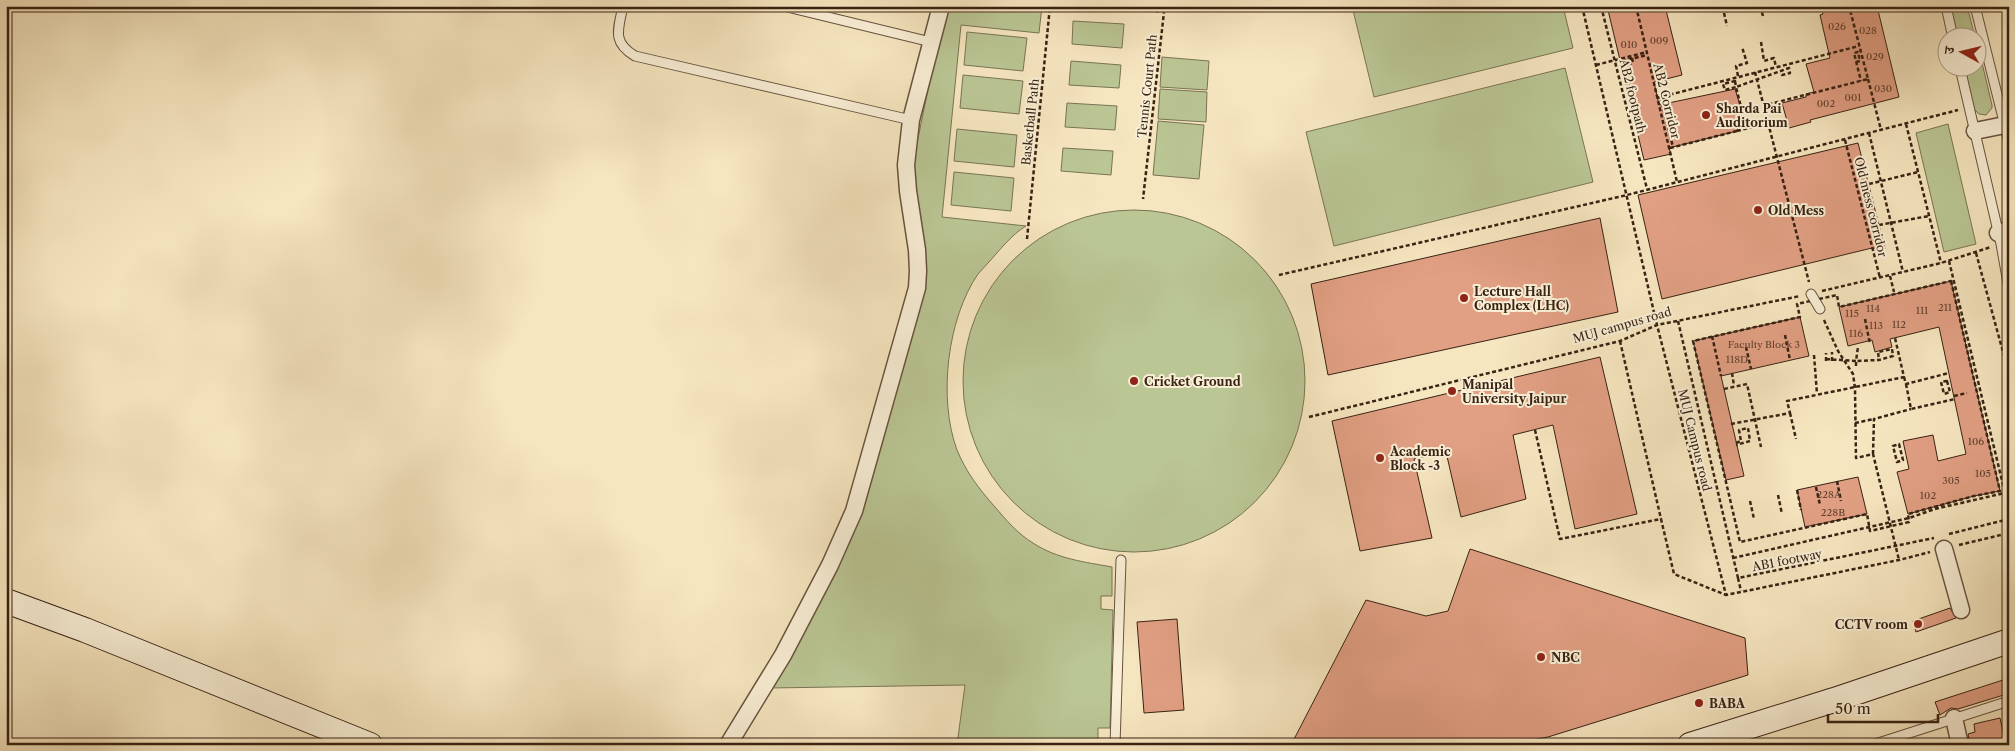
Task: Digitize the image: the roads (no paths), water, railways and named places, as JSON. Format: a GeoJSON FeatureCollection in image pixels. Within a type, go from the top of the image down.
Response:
{"type":"FeatureCollection","features":[{"type":"Feature","properties":{"kind":"street"},"geometry":{"type":"LineString","coordinates":[[728,745],[783,655],[830,565],[854,511],[868,464],[917,288],[917,250],[906,165],[911,120],[941,6]]}},
{"type":"Feature","properties":{"kind":"street"},"geometry":{"type":"LineString","coordinates":[[1975,131],[2005,125]]}},
{"type":"Feature","properties":{"kind":"street"},"geometry":{"type":"LineString","coordinates":[[1944,549],[1962,610]]}},
{"type":"Feature","properties":{"kind":"street"},"geometry":{"type":"LineString","coordinates":[[6,601],[85,630],[370,745]]}},
{"type":"Feature","properties":{"kind":"street"},"geometry":{"type":"LineString","coordinates":[[1690,745],[1834,700],[2009,640]]}},
{"type":"Feature","properties":{"kind":"street"},"geometry":{"type":"LineString","coordinates":[[1954,718],[1960,745]]}},
{"type":"Feature","properties":{"kind":"lane"},"geometry":{"type":"LineString","coordinates":[[623,6],[618,38],[623,49],[635,56],[911,120]]}},
{"type":"Feature","properties":{"kind":"lane"},"geometry":{"type":"LineString","coordinates":[[783,6],[932,42]]}},
{"type":"Feature","properties":{"kind":"lane"},"geometry":{"type":"LineString","coordinates":[[1946,6],[1951,28]]}},
{"type":"Feature","properties":{"kind":"lane"},"geometry":{"type":"LineString","coordinates":[[1975,6],[2009,142]]}},
{"type":"Feature","properties":{"kind":"lane"},"geometry":{"type":"LineString","coordinates":[[1962,78],[2002,235],[2009,289]]}},
{"type":"Feature","properties":{"kind":"lane"},"geometry":{"type":"LineString","coordinates":[[1813,297],[1820,309]]}},
{"type":"Feature","properties":{"kind":"lane"},"geometry":{"type":"LineString","coordinates":[[1115,745],[1121,560]]}},
{"type":"Feature","properties":{"kind":"lane"},"geometry":{"type":"LineString","coordinates":[[1872,745],[2009,700]]}},
{"type":"Feature","properties":{"kind":"place","name":"Sharda Pai Auditorium"},"geometry":{"type":"Point","coordinates":[1706,115]}},
{"type":"Feature","properties":{"kind":"place","name":"Old Mess"},"geometry":{"type":"Point","coordinates":[1758,210]}},
{"type":"Feature","properties":{"kind":"place","name":"Lecture Hall Complex (LHC)"},"geometry":{"type":"Point","coordinates":[1464,298]}},
{"type":"Feature","properties":{"kind":"place","name":"Cricket Ground"},"geometry":{"type":"Point","coordinates":[1134,381]}},
{"type":"Feature","properties":{"kind":"place","name":"Manipal University Jaipur"},"geometry":{"type":"Point","coordinates":[1452,391]}},
{"type":"Feature","properties":{"kind":"place","name":"Academic Block -3"},"geometry":{"type":"Point","coordinates":[1380,458]}},
{"type":"Feature","properties":{"kind":"place","name":"CCTV room"},"geometry":{"type":"Point","coordinates":[1918,624]}},
{"type":"Feature","properties":{"kind":"place","name":"NBC"},"geometry":{"type":"Point","coordinates":[1541,657]}},
{"type":"Feature","properties":{"kind":"place","name":"BABA"},"geometry":{"type":"Point","coordinates":[1699,703]}}]}
